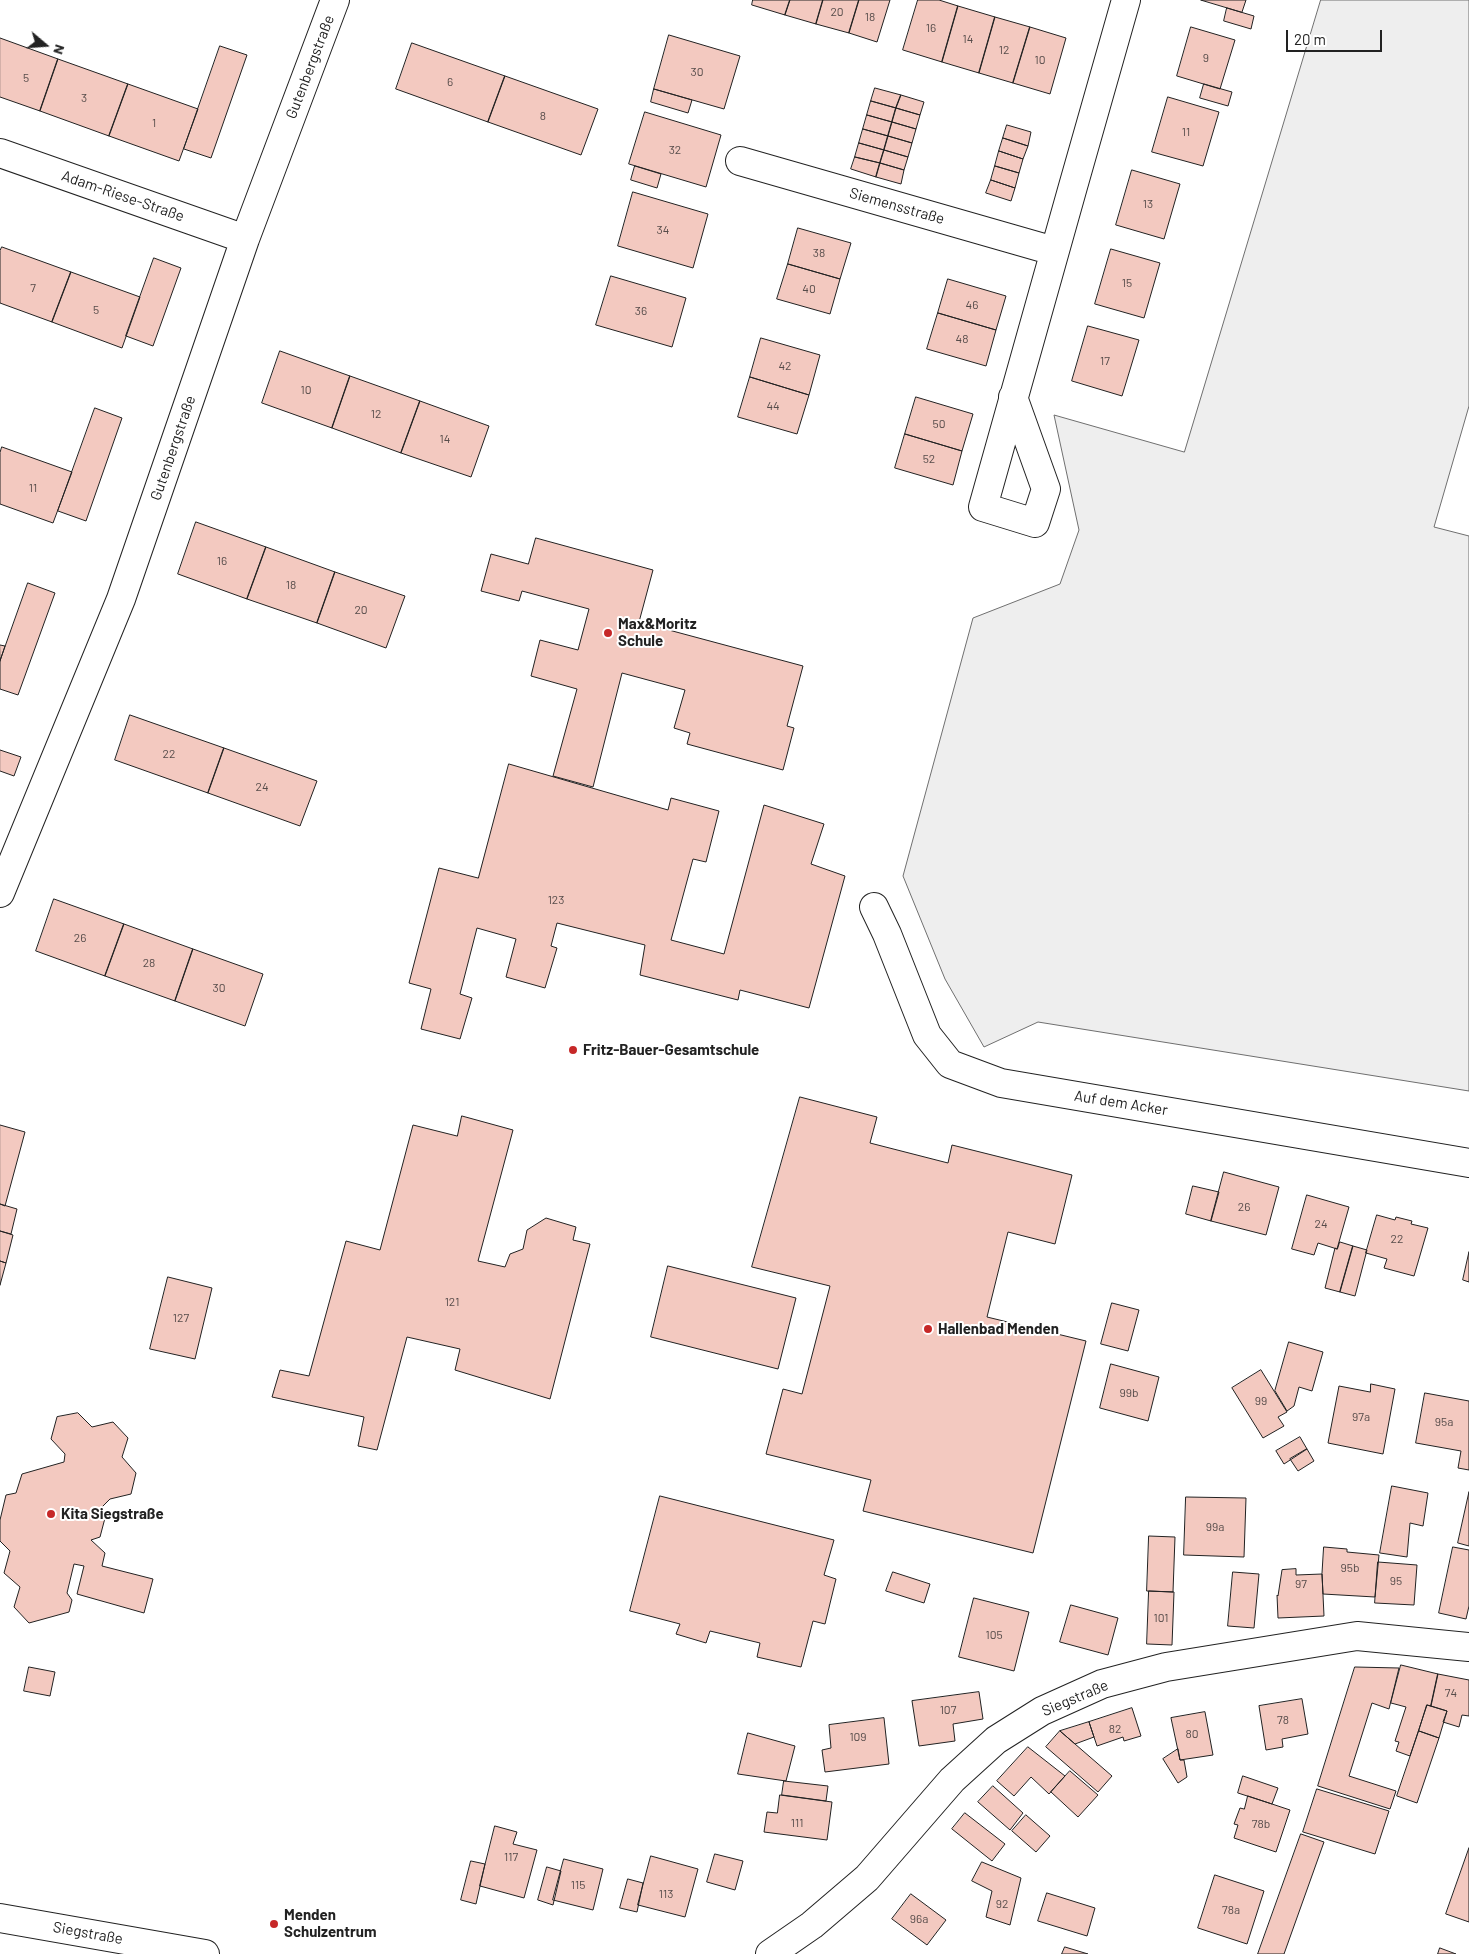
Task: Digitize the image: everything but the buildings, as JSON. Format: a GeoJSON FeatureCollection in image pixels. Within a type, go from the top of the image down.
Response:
{"type":"FeatureCollection","features":[{"type":"Feature","properties":{"kind":"street","name":"Gutenbergstraße"},"geometry":{"type":"LineString","coordinates":[[0,893],[121,599],[245,238],[335,0]]}},
{"type":"Feature","properties":{"kind":"street"},"geometry":{"type":"LineString","coordinates":[[1013,397],[1126,0]]}},
{"type":"Feature","properties":{"kind":"street","name":"Adam-Riese-Straße"},"geometry":{"type":"LineString","coordinates":[[0,153],[245,238]]}},
{"type":"Feature","properties":{"kind":"street","name":"Siemensstraße"},"geometry":{"type":"LineString","coordinates":[[740,161],[1054,251]]}},
{"type":"Feature","properties":{"kind":"street","name":"Auf dem Acker"},"geometry":{"type":"LineString","coordinates":[[874,907],[887,934],[927,1035],[950,1064],[1001,1083],[1469,1163]]}},
{"type":"Feature","properties":{"kind":"street","name":"Siegstraße"},"geometry":{"type":"LineString","coordinates":[[770,1954],[812,1926],[867,1878],[952,1780],[996,1740],[1042,1711],[1102,1684],[1166,1667],[1357,1636],[1469,1647]]}},
{"type":"Feature","properties":{"kind":"street","name":"Siegstraße"},"geometry":{"type":"LineString","coordinates":[[0,1918],[205,1954]]}},
{"type":"Feature","properties":{"kind":"shaded area"},"geometry":{"type":"Polygon","coordinates":[[[1321,0],[1469,0],[1469,406],[1434,527],[1469,536],[1469,1091],[1038,1022],[984,1047],[945,979],[903,876],[973,618],[1060,584],[1079,530],[1054,415],[1184,452],[1321,0]]]}},
{"type":"Feature","properties":{"kind":"place","name":"Max&Moritz Schule"},"geometry":{"type":"Point","coordinates":[608,633]}},
{"type":"Feature","properties":{"kind":"place","name":"Fritz-Bauer-Gesamtschule"},"geometry":{"type":"Point","coordinates":[573,1050]}},
{"type":"Feature","properties":{"kind":"place","name":"Hallenbad Menden"},"geometry":{"type":"Point","coordinates":[928,1329]}},
{"type":"Feature","properties":{"kind":"place","name":"Kita Siegstraße"},"geometry":{"type":"Point","coordinates":[51,1514]}},
{"type":"Feature","properties":{"kind":"place","name":"Menden Schulzentrum"},"geometry":{"type":"Point","coordinates":[274,1924]}}]}
